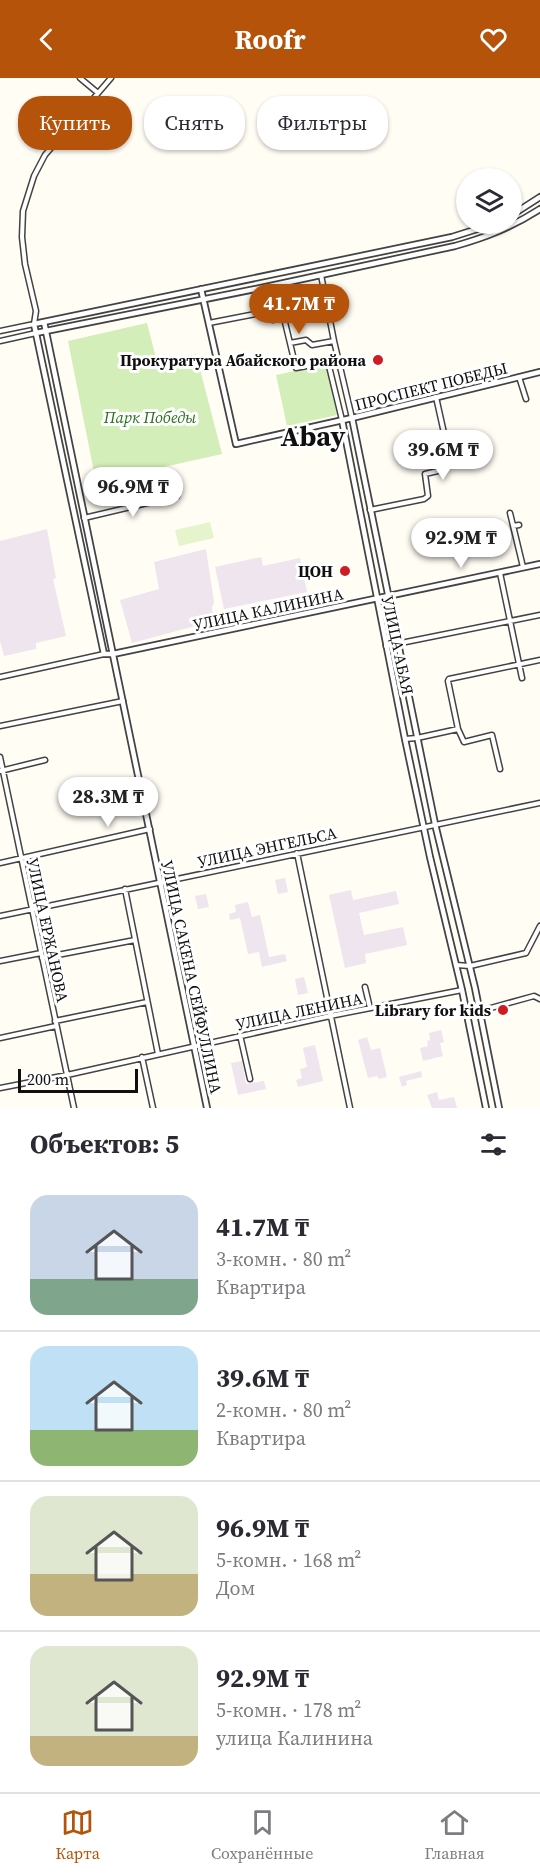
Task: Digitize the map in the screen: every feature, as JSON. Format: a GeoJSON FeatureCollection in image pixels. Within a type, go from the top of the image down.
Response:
{"type":"FeatureCollection","features":[{"type":"Feature","properties":{"kind":"street"},"geometry":{"type":"LineString","coordinates":[[80,78],[98,93]]}},
{"type":"Feature","properties":{"kind":"street"},"geometry":{"type":"LineString","coordinates":[[104,654],[34,324],[36,311],[25,264],[22,237],[23,212],[34,176],[45,154],[111,78]]}},
{"type":"Feature","properties":{"kind":"street"},"geometry":{"type":"LineString","coordinates":[[522,209],[540,197]]}},
{"type":"Feature","properties":{"kind":"street"},"geometry":{"type":"LineString","coordinates":[[0,341],[279,285],[455,246],[485,238],[517,224],[540,209]]}},
{"type":"Feature","properties":{"kind":"street"},"geometry":{"type":"LineString","coordinates":[[0,331],[461,234]]}},
{"type":"Feature","properties":{"kind":"street"},"geometry":{"type":"LineString","coordinates":[[452,237],[455,246]]}},
{"type":"Feature","properties":{"kind":"street"},"geometry":{"type":"LineString","coordinates":[[327,264],[329,273]]}},
{"type":"Feature","properties":{"kind":"street"},"geometry":{"type":"LineString","coordinates":[[279,274],[279,285],[296,368],[338,360]]}},
{"type":"Feature","properties":{"kind":"street"},"geometry":{"type":"LineString","coordinates":[[321,275],[352,418]]}},
{"type":"Feature","properties":{"kind":"street","name":"ПРОСПЕКТ ПОБЕДЫ"},"geometry":{"type":"LineString","coordinates":[[201,289],[236,444],[540,372]]}},
{"type":"Feature","properties":{"kind":"street"},"geometry":{"type":"LineString","coordinates":[[270,304],[273,321]]}},
{"type":"Feature","properties":{"kind":"street"},"geometry":{"type":"LineString","coordinates":[[36,311],[44,322]]}},
{"type":"Feature","properties":{"kind":"street"},"geometry":{"type":"LineString","coordinates":[[209,323],[271,311]]}},
{"type":"Feature","properties":{"kind":"street","name":"УЛИЦА САКЕНА СЕЙФУЛЛИНА"},"geometry":{"type":"LineString","coordinates":[[44,322],[207,1108]]}},
{"type":"Feature","properties":{"kind":"street"},"geometry":{"type":"LineString","coordinates":[[290,343],[306,340],[312,345],[334,341]]}},
{"type":"Feature","properties":{"kind":"street"},"geometry":{"type":"LineString","coordinates":[[328,362],[342,420]]}},
{"type":"Feature","properties":{"kind":"street"},"geometry":{"type":"LineString","coordinates":[[519,377],[526,399]]}},
{"type":"Feature","properties":{"kind":"street"},"geometry":{"type":"LineString","coordinates":[[436,397],[446,442]]}},
{"type":"Feature","properties":{"kind":"street","name":"УЛИЦА АБАЯ"},"geometry":{"type":"LineString","coordinates":[[352,418],[435,824],[470,966],[499,1108]]}},
{"type":"Feature","properties":{"kind":"street","name":"УЛИЦА АБАЯ"},"geometry":{"type":"LineString","coordinates":[[342,420],[405,739],[462,990],[486,1108]]}},
{"type":"Feature","properties":{"kind":"street"},"geometry":{"type":"LineString","coordinates":[[360,512],[426,498],[428,496],[425,474],[442,470],[443,467],[438,447],[441,443],[467,438]]}},
{"type":"Feature","properties":{"kind":"street"},"geometry":{"type":"LineString","coordinates":[[58,441],[67,439]]}},
{"type":"Feature","properties":{"kind":"street"},"geometry":{"type":"LineString","coordinates":[[460,440],[464,464]]}},
{"type":"Feature","properties":{"kind":"street"},"geometry":{"type":"LineString","coordinates":[[84,518],[177,496]]}},
{"type":"Feature","properties":{"kind":"street"},"geometry":{"type":"LineString","coordinates":[[510,513],[523,567]]}},
{"type":"Feature","properties":{"kind":"street"},"geometry":{"type":"LineString","coordinates":[[513,526],[519,525]]}},
{"type":"Feature","properties":{"kind":"street","name":"УЛИЦА КАЛИНИНА"},"geometry":{"type":"LineString","coordinates":[[0,677],[540,564]]}},
{"type":"Feature","properties":{"kind":"street"},"geometry":{"type":"LineString","coordinates":[[500,573],[522,678]]}},
{"type":"Feature","properties":{"kind":"street"},"geometry":{"type":"LineString","coordinates":[[386,646],[540,615]]}},
{"type":"Feature","properties":{"kind":"street"},"geometry":{"type":"LineString","coordinates":[[500,770],[492,735],[463,742],[458,729],[448,680],[540,660]]}},
{"type":"Feature","properties":{"kind":"street"},"geometry":{"type":"LineString","coordinates":[[0,726],[123,701]]}},
{"type":"Feature","properties":{"kind":"street"},"geometry":{"type":"LineString","coordinates":[[405,739],[458,729]]}},
{"type":"Feature","properties":{"kind":"street","name":"УЛИЦА ЕРЖАНОВА"},"geometry":{"type":"LineString","coordinates":[[0,757],[1,771],[74,1108]]}},
{"type":"Feature","properties":{"kind":"street"},"geometry":{"type":"LineString","coordinates":[[1,771],[45,760]]}},
{"type":"Feature","properties":{"kind":"street","name":"УЛИЦА ЭНГЕЛЬСА"},"geometry":{"type":"LineString","coordinates":[[0,916],[540,803]]}},
{"type":"Feature","properties":{"kind":"street"},"geometry":{"type":"LineString","coordinates":[[0,862],[150,829]]}},
{"type":"Feature","properties":{"kind":"street"},"geometry":{"type":"LineString","coordinates":[[297,853],[350,1108]]}},
{"type":"Feature","properties":{"kind":"street"},"geometry":{"type":"LineString","coordinates":[[124,889],[158,1054]]}},
{"type":"Feature","properties":{"kind":"street"},"geometry":{"type":"LineString","coordinates":[[456,965],[470,966],[526,953],[540,926]]}},
{"type":"Feature","properties":{"kind":"street"},"geometry":{"type":"LineString","coordinates":[[0,961],[135,940]]}},
{"type":"Feature","properties":{"kind":"street"},"geometry":{"type":"LineString","coordinates":[[365,987],[370,1008]]}},
{"type":"Feature","properties":{"kind":"street","name":"УЛИЦА ЛЕНИНА"},"geometry":{"type":"LineString","coordinates":[[0,1088],[240,1035],[462,990]]}},
{"type":"Feature","properties":{"kind":"street"},"geometry":{"type":"LineString","coordinates":[[467,1017],[480,1011],[534,996],[540,999]]}},
{"type":"Feature","properties":{"kind":"street"},"geometry":{"type":"LineString","coordinates":[[0,1038],[147,1002]]}},
{"type":"Feature","properties":{"kind":"street"},"geometry":{"type":"LineString","coordinates":[[240,1035],[250,1079]]}},
{"type":"Feature","properties":{"kind":"street"},"geometry":{"type":"LineString","coordinates":[[142,1057],[153,1108]]}},
{"type":"Feature","properties":{"kind":"shaded area"},"geometry":{"type":"Polygon","coordinates":[[[47,529],[56,578],[53,579],[66,636],[36,643],[36,649],[4,656],[0,641],[0,541],[47,529]]]}},
{"type":"Feature","properties":{"kind":"shaded area"},"geometry":{"type":"Polygon","coordinates":[[[206,549],[214,602],[212,608],[214,621],[132,643],[120,600],[159,589],[154,562],[206,549]]]}},
{"type":"Feature","properties":{"kind":"shaded area"},"geometry":{"type":"Polygon","coordinates":[[[261,557],[263,566],[300,558],[307,592],[224,609],[215,567],[261,557]]]}},
{"type":"Feature","properties":{"kind":"shaded area"},"geometry":{"type":"Polygon","coordinates":[[[285,878],[288,892],[278,894],[275,880],[285,878]]]}},
{"type":"Feature","properties":{"kind":"shaded area"},"geometry":{"type":"Polygon","coordinates":[[[351,890],[353,900],[396,891],[399,904],[359,913],[364,935],[403,927],[407,945],[365,954],[366,963],[345,968],[329,895],[351,890]]]}},
{"type":"Feature","properties":{"kind":"shaded area"},"geometry":{"type":"Polygon","coordinates":[[[206,894],[209,907],[198,909],[195,896],[206,894]]]}},
{"type":"Feature","properties":{"kind":"shaded area"},"geometry":{"type":"Polygon","coordinates":[[[248,902],[252,917],[260,915],[269,957],[285,954],[287,961],[262,967],[259,952],[248,954],[240,918],[230,920],[229,914],[236,912],[235,905],[248,902]]]}},
{"type":"Feature","properties":{"kind":"shaded area"},"geometry":{"type":"Polygon","coordinates":[[[304,977],[308,993],[298,995],[295,979],[304,977]]]}},
{"type":"Feature","properties":{"kind":"shaded area"},"geometry":{"type":"Polygon","coordinates":[[[441,1030],[444,1042],[440,1043],[443,1056],[423,1061],[420,1048],[428,1046],[429,1033],[441,1030]]]}},
{"type":"Feature","properties":{"kind":"shaded area"},"geometry":{"type":"Polygon","coordinates":[[[367,1037],[371,1050],[380,1048],[387,1077],[368,1078],[358,1040],[367,1037]]]}},
{"type":"Feature","properties":{"kind":"shaded area"},"geometry":{"type":"Polygon","coordinates":[[[315,1045],[323,1081],[298,1087],[296,1080],[302,1078],[300,1069],[307,1067],[303,1048],[315,1045]]]}},
{"type":"Feature","properties":{"kind":"shaded area"},"geometry":{"type":"Polygon","coordinates":[[[242,1061],[246,1084],[264,1081],[266,1089],[238,1095],[231,1063],[242,1061]]]}},
{"type":"Feature","properties":{"kind":"shaded area"},"geometry":{"type":"Polygon","coordinates":[[[421,1071],[422,1077],[406,1081],[407,1085],[402,1087],[399,1077],[421,1071]]]}},
{"type":"Feature","properties":{"kind":"shaded area"},"geometry":{"type":"Polygon","coordinates":[[[437,1092],[439,1100],[454,1097],[457,1108],[432,1108],[427,1095],[437,1092]]]}},
{"type":"Feature","properties":{"kind":"green space","name":"Парк Победы"},"geometry":{"type":"Polygon","coordinates":[[[147,323],[158,366],[196,354],[222,454],[96,482],[68,341],[147,323]]]}},
{"type":"Feature","properties":{"kind":"green space"},"geometry":{"type":"Polygon","coordinates":[[[327,364],[337,415],[287,426],[276,375],[327,364]]]}},
{"type":"Feature","properties":{"kind":"green space"},"geometry":{"type":"Polygon","coordinates":[[[210,522],[214,538],[179,546],[175,530],[210,522]]]}},
{"type":"Feature","properties":{"kind":"place","name":"Прокуратура Абайского района"},"geometry":{"type":"Point","coordinates":[378,360]}},
{"type":"Feature","properties":{"kind":"place","name":"ЦОН"},"geometry":{"type":"Point","coordinates":[345,571]}},
{"type":"Feature","properties":{"kind":"place","name":"Library for kids"},"geometry":{"type":"Point","coordinates":[503,1010]}},
{"type":"Feature","properties":{"kind":"district","name":"Abay"},"geometry":{"type":"Point","coordinates":[313,436]}}]}
